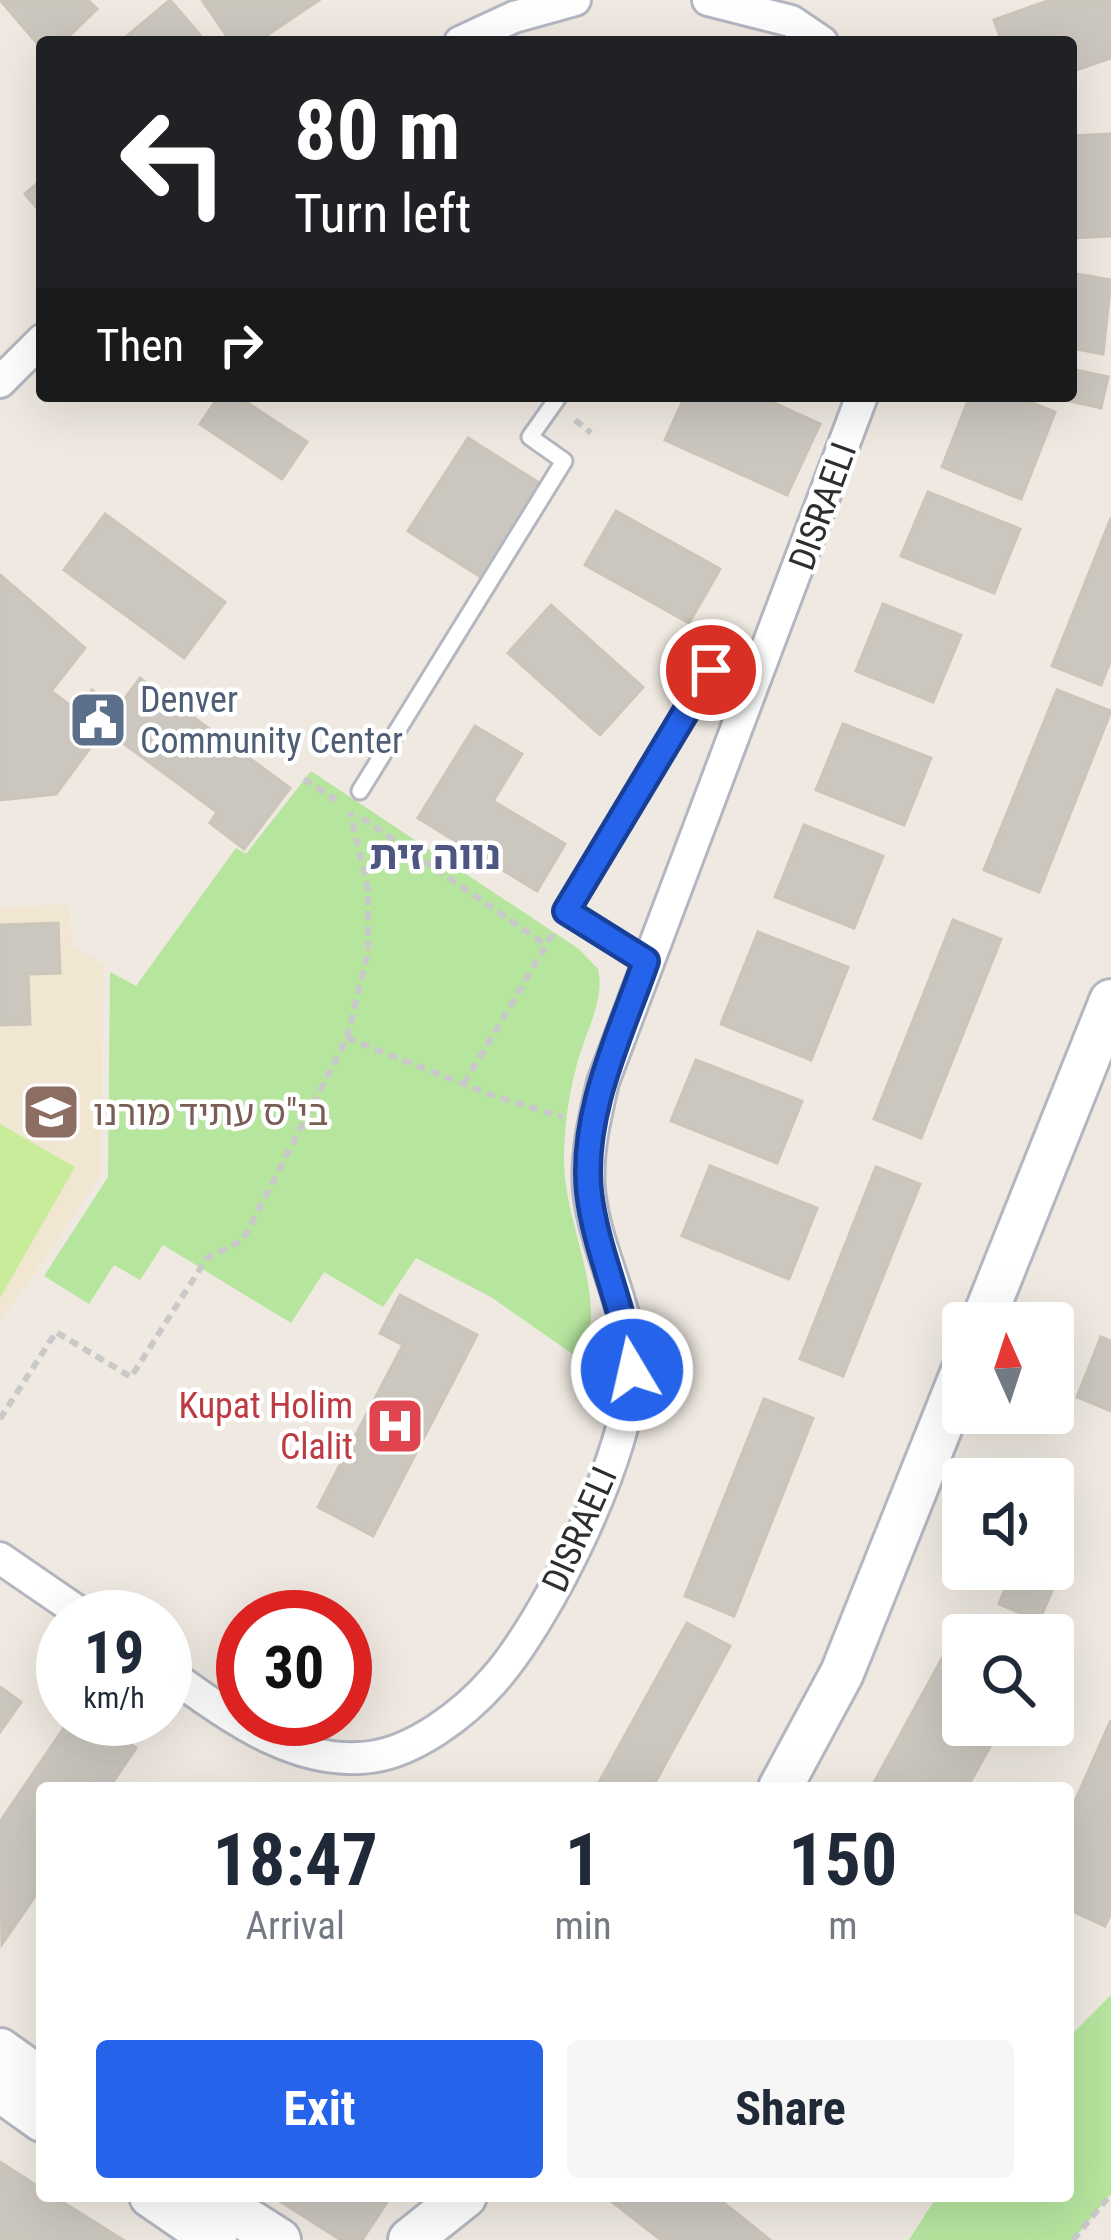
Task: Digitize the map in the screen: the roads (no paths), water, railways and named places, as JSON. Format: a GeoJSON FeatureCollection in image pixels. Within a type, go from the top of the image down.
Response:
{"type":"FeatureCollection","features":[{"type":"Feature","properties":{"kind":"street"},"geometry":{"type":"LineString","coordinates":[[473,36],[514,17],[575,0]]}},
{"type":"Feature","properties":{"kind":"street"},"geometry":{"type":"LineString","coordinates":[[708,0],[791,21]]}},
{"type":"Feature","properties":{"kind":"street"},"geometry":{"type":"LineString","coordinates":[[0,382],[36,346]]}},
{"type":"Feature","properties":{"kind":"street","name":"DISRAELI"},"geometry":{"type":"LineString","coordinates":[[192,1689],[296,1750],[352,1756],[404,1747],[465,1708],[494,1680],[552,1594],[616,1447],[628,1403],[627,1331],[590,1192],[593,1125],[646,961],[860,402]]}},
{"type":"Feature","properties":{"kind":"street"},"geometry":{"type":"LineString","coordinates":[[990,1302],[1111,1001]]}},
{"type":"Feature","properties":{"kind":"street"},"geometry":{"type":"LineString","coordinates":[[783,1782],[842,1673],[942,1423]]}},
{"type":"Feature","properties":{"kind":"street"},"geometry":{"type":"LineString","coordinates":[[0,1558],[47,1590]]}},
{"type":"Feature","properties":{"kind":"street"},"geometry":{"type":"LineString","coordinates":[[0,2050],[36,2076]]}},
{"type":"Feature","properties":{"kind":"street"},"geometry":{"type":"LineString","coordinates":[[0,2090],[36,2116]]}},
{"type":"Feature","properties":{"kind":"street"},"geometry":{"type":"LineString","coordinates":[[160,2202],[214,2240]]}},
{"type":"Feature","properties":{"kind":"street"},"geometry":{"type":"LineString","coordinates":[[219,2202],[279,2240]]}},
{"type":"Feature","properties":{"kind":"street"},"geometry":{"type":"LineString","coordinates":[[410,2240],[458,2202]]}},
{"type":"Feature","properties":{"kind":"street"},"geometry":{"type":"LineString","coordinates":[[458,2240],[478,2202]]}},
{"type":"Feature","properties":{"kind":"lane"},"geometry":{"type":"LineString","coordinates":[[360,791],[564,460],[530,437],[555,402]]}},
{"type":"Feature","properties":{"kind":"lane"},"geometry":{"type":"LineString","coordinates":[[646,961],[566,911],[711,670],[768,652]]}},
{"type":"Feature","properties":{"kind":"place","name":"Denver Community Center"},"geometry":{"type":"Point","coordinates":[98,720]}},
{"type":"Feature","properties":{"kind":"place","name":"בי\"ס עתיד מורנו"},"geometry":{"type":"Point","coordinates":[51,1112]}},
{"type":"Feature","properties":{"kind":"place","name":"Kupat Holim Clalit"},"geometry":{"type":"Point","coordinates":[395,1426]}},
{"type":"Feature","properties":{"kind":"district","name":"נווה זית"},"geometry":{"type":"Point","coordinates":[435,855]}}]}
